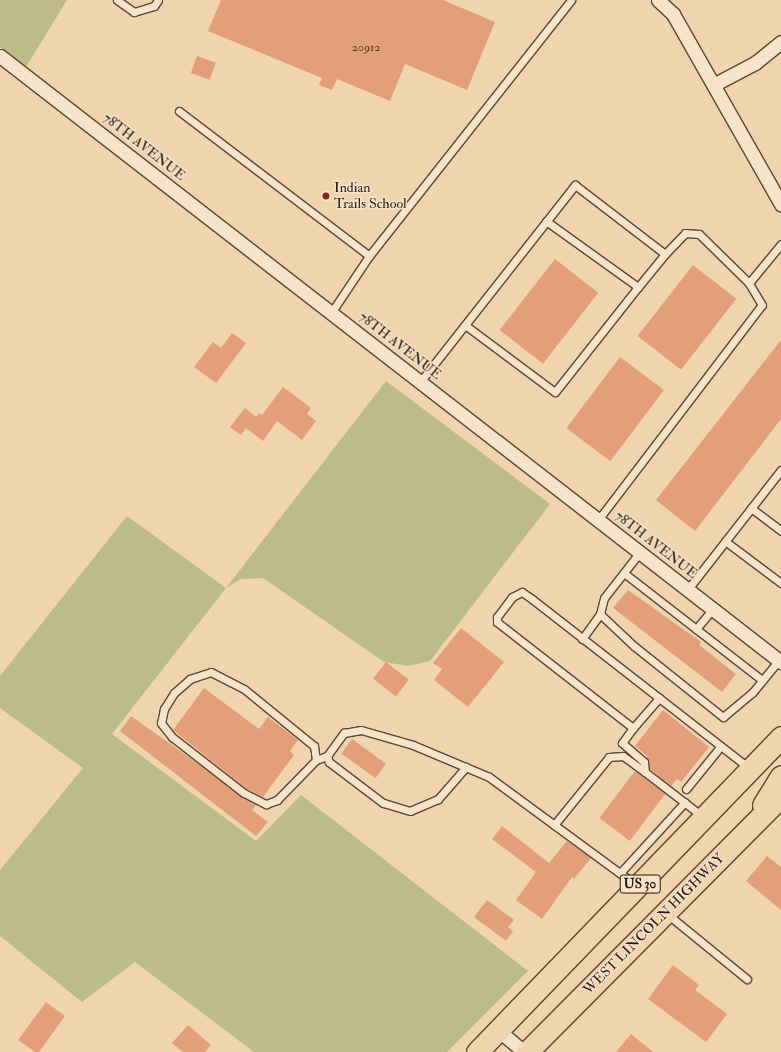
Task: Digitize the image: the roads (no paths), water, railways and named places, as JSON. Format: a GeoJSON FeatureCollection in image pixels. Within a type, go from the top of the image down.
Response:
{"type":"FeatureCollection","features":[{"type":"Feature","properties":{"kind":"main road","name":"US 30"},"geometry":{"type":"LineString","coordinates":[[477,1052],[781,737]]}},
{"type":"Feature","properties":{"kind":"main road"},"geometry":{"type":"LineString","coordinates":[[749,828],[781,776]]}},
{"type":"Feature","properties":{"kind":"main road","name":"WEST LINCOLN HIGHWAY"},"geometry":{"type":"LineString","coordinates":[[528,1052],[781,796]]}},
{"type":"Feature","properties":{"kind":"street"},"geometry":{"type":"LineString","coordinates":[[658,0],[673,14],[715,84],[747,150],[781,204]]}},
{"type":"Feature","properties":{"kind":"street"},"geometry":{"type":"LineString","coordinates":[[715,84],[754,63],[781,42]]}},
{"type":"Feature","properties":{"kind":"street","name":"78TH AVENUE"},"geometry":{"type":"LineString","coordinates":[[0,56],[780,661]]}},
{"type":"Feature","properties":{"kind":"street"},"geometry":{"type":"LineString","coordinates":[[498,1030],[524,1052]]}},
{"type":"Feature","properties":{"kind":"lane"},"geometry":{"type":"LineString","coordinates":[[117,0],[134,12],[154,6],[158,0]]}},
{"type":"Feature","properties":{"kind":"lane"},"geometry":{"type":"LineString","coordinates":[[331,313],[369,256],[571,0]]}},
{"type":"Feature","properties":{"kind":"lane"},"geometry":{"type":"LineString","coordinates":[[179,111],[369,256]]}},
{"type":"Feature","properties":{"kind":"lane"},"geometry":{"type":"LineString","coordinates":[[420,382],[574,185],[665,254]]}},
{"type":"Feature","properties":{"kind":"lane"},"geometry":{"type":"LineString","coordinates":[[546,221],[638,287]]}},
{"type":"Feature","properties":{"kind":"lane"},"geometry":{"type":"LineString","coordinates":[[465,325],[555,392],[638,287],[665,254],[685,233],[699,234],[749,283],[762,304],[598,520]]}},
{"type":"Feature","properties":{"kind":"lane"},"geometry":{"type":"LineString","coordinates":[[749,283],[781,244]]}},
{"type":"Feature","properties":{"kind":"lane"},"geometry":{"type":"LineString","coordinates":[[688,589],[751,508],[780,474]]}},
{"type":"Feature","properties":{"kind":"lane"},"geometry":{"type":"LineString","coordinates":[[751,508],[781,531]]}},
{"type":"Feature","properties":{"kind":"lane"},"geometry":{"type":"LineString","coordinates":[[725,541],[781,583]]}},
{"type":"Feature","properties":{"kind":"lane"},"geometry":{"type":"LineString","coordinates":[[582,639],[600,614],[604,598],[640,552]]}},
{"type":"Feature","properties":{"kind":"lane"},"geometry":{"type":"LineString","coordinates":[[624,573],[762,680]]}},
{"type":"Feature","properties":{"kind":"lane"},"geometry":{"type":"LineString","coordinates":[[633,728],[497,622],[497,617],[512,597],[522,592],[751,769]]}},
{"type":"Feature","properties":{"kind":"lane"},"geometry":{"type":"LineString","coordinates":[[696,629],[713,609]]}},
{"type":"Feature","properties":{"kind":"lane"},"geometry":{"type":"LineString","coordinates":[[600,614],[634,646],[723,717],[780,661]]}},
{"type":"Feature","properties":{"kind":"lane"},"geometry":{"type":"LineString","coordinates":[[316,760],[314,746],[244,689],[211,672],[190,679],[174,693],[164,709],[161,723],[172,737],[244,793],[266,804],[290,790],[316,760],[327,756]]}},
{"type":"Feature","properties":{"kind":"lane"},"geometry":{"type":"LineString","coordinates":[[645,772],[644,762],[622,743],[659,698]]}},
{"type":"Feature","properties":{"kind":"lane"},"geometry":{"type":"LineString","coordinates":[[466,768],[438,799],[410,811],[383,803],[329,762],[327,756],[332,745],[344,733],[362,730],[414,745],[489,777],[637,886]]}},
{"type":"Feature","properties":{"kind":"lane"},"geometry":{"type":"LineString","coordinates":[[686,789],[721,746]]}},
{"type":"Feature","properties":{"kind":"lane"},"geometry":{"type":"LineString","coordinates":[[554,825],[609,757],[623,756],[704,818]]}},
{"type":"Feature","properties":{"kind":"lane"},"geometry":{"type":"LineString","coordinates":[[620,873],[684,802]]}},
{"type":"Feature","properties":{"kind":"lane"},"geometry":{"type":"LineString","coordinates":[[666,912],[747,979]]}},
{"type":"Feature","properties":{"kind":"place","name":"Indian Trails School"},"geometry":{"type":"Point","coordinates":[326,196]}}]}
